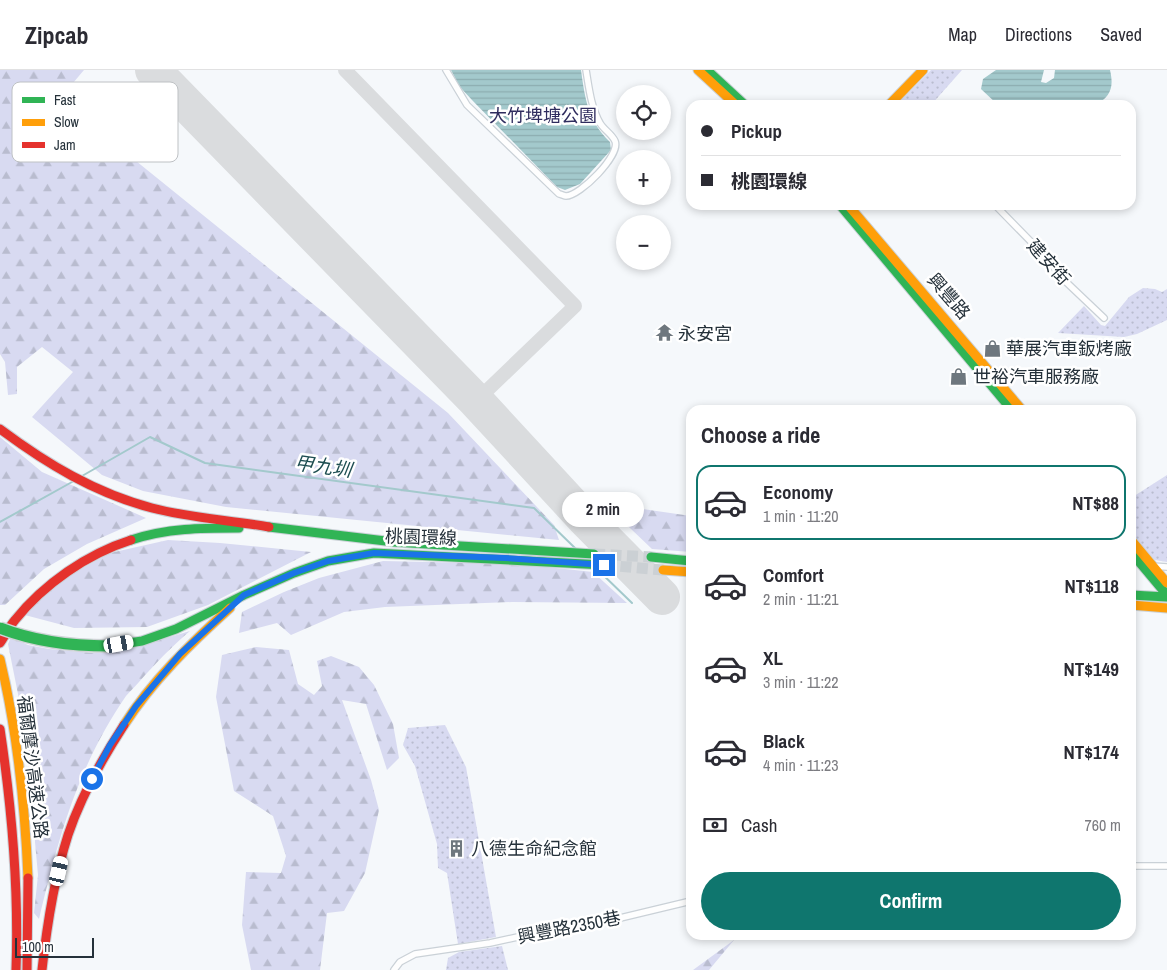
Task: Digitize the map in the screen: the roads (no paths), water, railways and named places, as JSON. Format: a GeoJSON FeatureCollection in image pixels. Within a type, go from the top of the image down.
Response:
{"type":"FeatureCollection","features":[{"type":"Feature","properties":{"kind":"main road"},"geometry":{"type":"LineString","coordinates":[[698,70],[731,100]]}},
{"type":"Feature","properties":{"kind":"main road"},"geometry":{"type":"LineString","coordinates":[[707,70],[740,100]]}},
{"type":"Feature","properties":{"kind":"main road"},"geometry":{"type":"LineString","coordinates":[[898,100],[923,70]]}},
{"type":"Feature","properties":{"kind":"main road","name":"興豐路"},"geometry":{"type":"LineString","coordinates":[[844,210],[1008,405]]}},
{"type":"Feature","properties":{"kind":"main road","name":"興豐路"},"geometry":{"type":"LineString","coordinates":[[852,210],[1018,405]]}},
{"type":"Feature","properties":{"kind":"main road"},"geometry":{"type":"LineString","coordinates":[[0,429],[21,446],[77,479],[116,497],[152,508],[202,518],[273,528]]}},
{"type":"Feature","properties":{"kind":"main road"},"geometry":{"type":"LineString","coordinates":[[0,643],[15,619],[43,591],[78,564],[102,551],[130,540],[189,528],[273,528]]}},
{"type":"Feature","properties":{"kind":"main road","name":"桃園環線"},"geometry":{"type":"LineString","coordinates":[[0,628],[46,643],[75,646],[109,646],[142,641],[176,629],[244,595],[294,573],[328,561],[374,553],[591,559],[394,542],[273,528]]}},
{"type":"Feature","properties":{"kind":"main road"},"geometry":{"type":"LineString","coordinates":[[1136,548],[1165,590],[1136,594]]}},
{"type":"Feature","properties":{"kind":"main road"},"geometry":{"type":"LineString","coordinates":[[1136,556],[1147,565]]}},
{"type":"Feature","properties":{"kind":"main road"},"geometry":{"type":"LineString","coordinates":[[651,557],[686,560]]}},
{"type":"Feature","properties":{"kind":"main road"},"geometry":{"type":"LineString","coordinates":[[663,570],[686,572]]}},
{"type":"Feature","properties":{"kind":"main road"},"geometry":{"type":"LineString","coordinates":[[42,970],[51,903],[67,838],[110,745],[136,706],[180,654],[244,595]]}},
{"type":"Feature","properties":{"kind":"main road"},"geometry":{"type":"LineString","coordinates":[[1136,606],[1167,608]]}},
{"type":"Feature","properties":{"kind":"main road","name":"福爾摩沙高速公路"},"geometry":{"type":"LineString","coordinates":[[0,658],[16,747],[26,836],[29,940],[27,970]]}},
{"type":"Feature","properties":{"kind":"main road","name":"福爾摩沙高速公路"},"geometry":{"type":"LineString","coordinates":[[0,729],[16,853],[18,942],[16,970]]}},
{"type":"Feature","properties":{"kind":"street"},"geometry":{"type":"LineString","coordinates":[[446,70],[467,105],[559,194],[567,196],[588,183],[609,161],[616,148],[615,140],[600,124],[592,103],[586,70]]}},
{"type":"Feature","properties":{"kind":"street","name":"建安街"},"geometry":{"type":"LineString","coordinates":[[1000,210],[1043,254],[1064,280],[1104,318]]}},
{"type":"Feature","properties":{"kind":"street"},"geometry":{"type":"LineString","coordinates":[[1147,565],[1167,568]]}},
{"type":"Feature","properties":{"kind":"street"},"geometry":{"type":"LineString","coordinates":[[1136,866],[1167,866]]}},
{"type":"Feature","properties":{"kind":"street","name":"興豐路2350巷"},"geometry":{"type":"LineString","coordinates":[[394,970],[400,962],[415,954],[545,931],[591,925],[686,902]]}},
{"type":"Feature","properties":{"kind":"waterway","name":"甲九圳"},"geometry":{"type":"LineString","coordinates":[[82,476],[150,437],[205,463],[534,508],[576,549]]}},
{"type":"Feature","properties":{"kind":"waterway","name":"甲九圳"},"geometry":{"type":"LineString","coordinates":[[0,522],[72,482]]}},
{"type":"Feature","properties":{"kind":"waterway","name":"甲九圳"},"geometry":{"type":"LineString","coordinates":[[598,570],[632,603]]}},
{"type":"Feature","properties":{"kind":"tunnel"},"geometry":{"type":"LineString","coordinates":[[594,554],[651,557]]}},
{"type":"Feature","properties":{"kind":"tunnel"},"geometry":{"type":"LineString","coordinates":[[604,565],[663,570]]}},
{"type":"Feature","properties":{"kind":"place","name":"永安宮"},"geometry":{"type":"Point","coordinates":[664,333]}},
{"type":"Feature","properties":{"kind":"place","name":"華展汽車鈑烤廠"},"geometry":{"type":"Point","coordinates":[992,348]}},
{"type":"Feature","properties":{"kind":"place","name":"世裕汽車服務廠"},"geometry":{"type":"Point","coordinates":[959,376]}},
{"type":"Feature","properties":{"kind":"place","name":"八德生命紀念館"},"geometry":{"type":"Point","coordinates":[457,848]}},
{"type":"Feature","properties":{"kind":"park label","name":"大竹埤塘公園"},"geometry":{"type":"Point","coordinates":[543,115]}}]}
